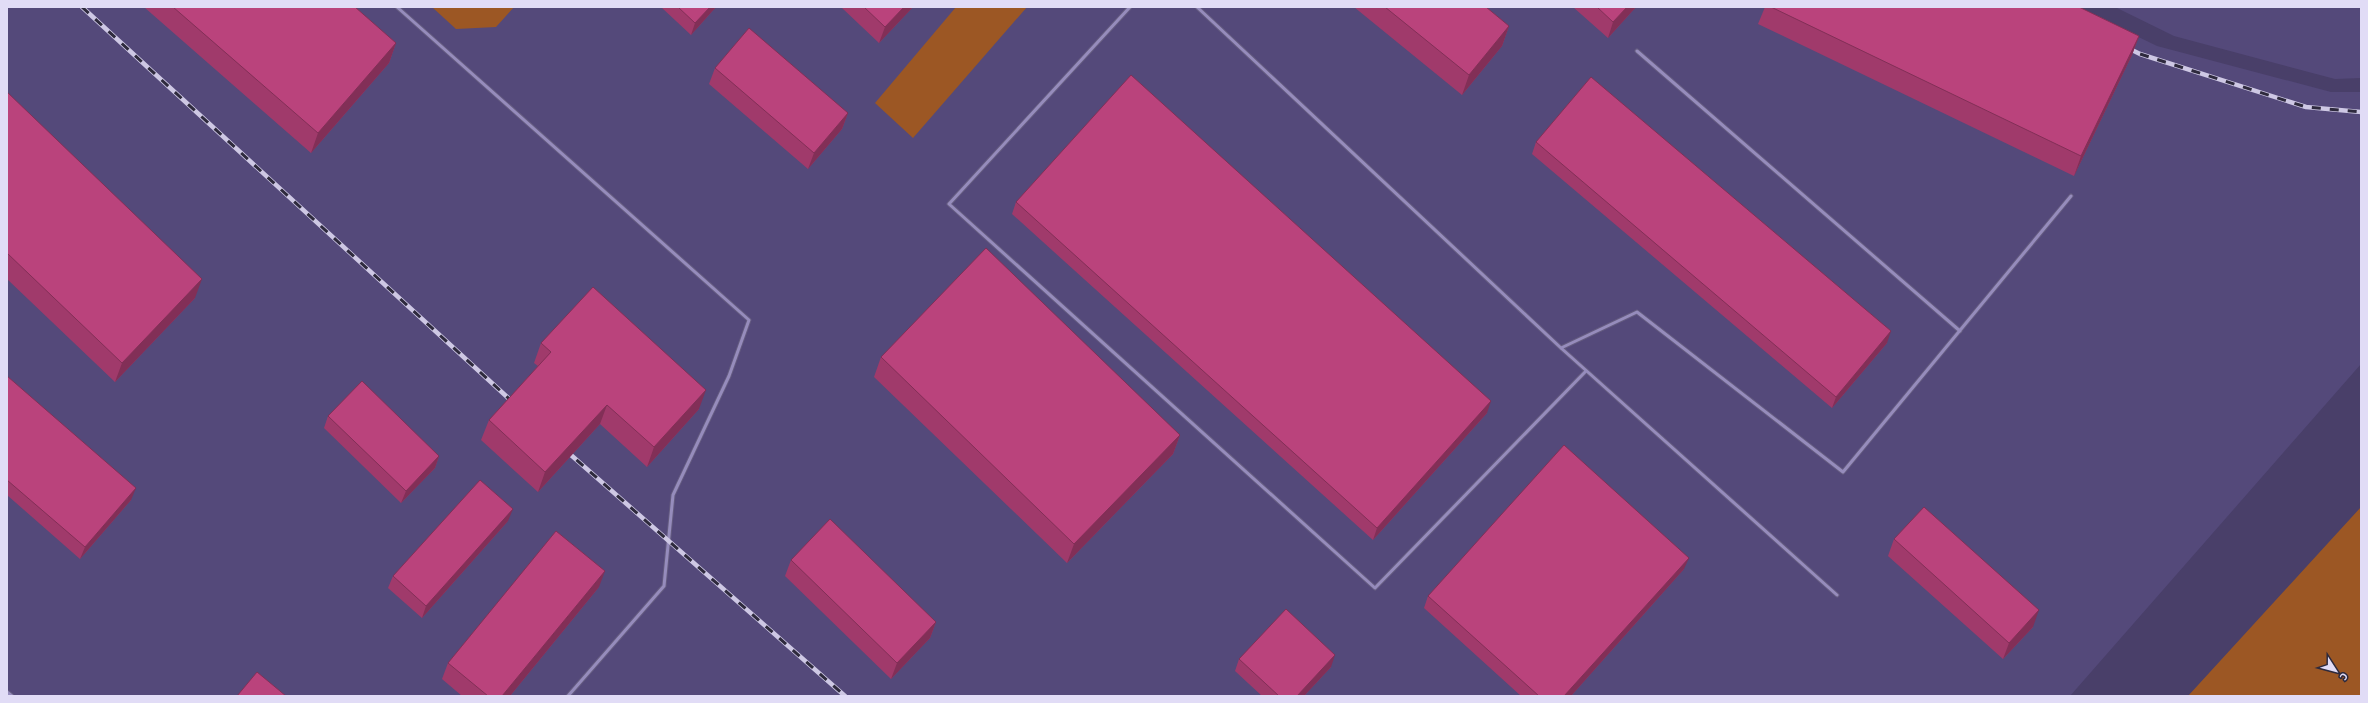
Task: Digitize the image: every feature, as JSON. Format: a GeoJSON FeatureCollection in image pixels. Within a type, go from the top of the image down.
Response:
{"type":"FeatureCollection","features":[{"type":"Feature","properties":{"kind":"lane"},"geometry":{"type":"LineString","coordinates":[[397,7],[749,320],[730,376],[672,495],[664,586],[568,696]]}},
{"type":"Feature","properties":{"kind":"lane"},"geometry":{"type":"LineString","coordinates":[[1130,7],[950,204],[1375,588],[1586,371]]}},
{"type":"Feature","properties":{"kind":"lane"},"geometry":{"type":"LineString","coordinates":[[1197,7],[1586,371],[1837,595]]}},
{"type":"Feature","properties":{"kind":"lane"},"geometry":{"type":"LineString","coordinates":[[1637,51],[1960,331]]}},
{"type":"Feature","properties":{"kind":"lane"},"geometry":{"type":"LineString","coordinates":[[1561,348],[1637,312],[1843,472],[2071,196]]}},
{"type":"Feature","properties":{"kind":"lane"},"geometry":{"type":"LineString","coordinates":[[7,692],[12,696]]}},
{"type":"Feature","properties":{"kind":"shaded area"},"geometry":{"type":"Polygon","coordinates":[[[7,7],[2077,7],[2157,46],[2331,92],[2361,92],[2361,364],[2070,696],[7,696],[7,7]]]}},
{"type":"Feature","properties":{"kind":"shaded area"},"geometry":{"type":"Polygon","coordinates":[[[432,7],[514,7],[496,27],[456,29],[432,7]]]}},
{"type":"Feature","properties":{"kind":"shaded area"},"geometry":{"type":"Polygon","coordinates":[[[956,7],[1027,7],[913,138],[875,103],[956,7]]]}},
{"type":"Feature","properties":{"kind":"shaded area"},"geometry":{"type":"Polygon","coordinates":[[[2115,7],[2361,7],[2361,78],[2335,79],[2174,36],[2115,7]]]}},
{"type":"Feature","properties":{"kind":"shaded area"},"geometry":{"type":"Polygon","coordinates":[[[2361,507],[2361,696],[2188,696],[2361,507]]]}},
{"type":"Feature","properties":{"kind":"building"},"geometry":{"type":"Polygon","coordinates":[[[173,7],[355,7],[396,43],[318,133],[173,7]]]}},
{"type":"Feature","properties":{"kind":"building"},"geometry":{"type":"Polygon","coordinates":[[[678,7],[710,7],[695,23],[678,7]]]}},
{"type":"Feature","properties":{"kind":"building"},"geometry":{"type":"Polygon","coordinates":[[[864,7],[904,7],[885,27],[864,7]]]}},
{"type":"Feature","properties":{"kind":"building"},"geometry":{"type":"Polygon","coordinates":[[[1385,7],[1486,7],[1509,26],[1469,75],[1385,7]]]}},
{"type":"Feature","properties":{"kind":"building"},"geometry":{"type":"Polygon","coordinates":[[[1597,7],[1627,7],[1613,22],[1597,7]]]}},
{"type":"Feature","properties":{"kind":"building"},"geometry":{"type":"Polygon","coordinates":[[[1771,7],[2079,7],[2139,36],[2081,156],[1771,7]]]}},
{"type":"Feature","properties":{"kind":"building"},"geometry":{"type":"Polygon","coordinates":[[[749,28],[848,113],[814,153],[715,68],[749,28]]]}},
{"type":"Feature","properties":{"kind":"building"},"geometry":{"type":"Polygon","coordinates":[[[1131,75],[1491,401],[1377,528],[1016,202],[1131,75]]]}},
{"type":"Feature","properties":{"kind":"building"},"geometry":{"type":"Polygon","coordinates":[[[1591,77],[1891,331],[1836,397],[1536,142],[1591,77]]]}},
{"type":"Feature","properties":{"kind":"building"},"geometry":{"type":"Polygon","coordinates":[[[7,92],[202,279],[122,363],[7,253],[7,92]]]}},
{"type":"Feature","properties":{"kind":"building"},"geometry":{"type":"Polygon","coordinates":[[[986,248],[1180,435],[1074,544],[881,357],[986,248]]]}},
{"type":"Feature","properties":{"kind":"building"},"geometry":{"type":"Polygon","coordinates":[[[593,287],[706,390],[654,447],[607,405],[545,472],[489,420],[551,352],[541,343],[593,287]]]}},
{"type":"Feature","properties":{"kind":"building"},"geometry":{"type":"Polygon","coordinates":[[[7,376],[136,488],[85,547],[7,480],[7,376]]]}},
{"type":"Feature","properties":{"kind":"building"},"geometry":{"type":"Polygon","coordinates":[[[362,381],[439,456],[406,491],[328,416],[362,381]]]}},
{"type":"Feature","properties":{"kind":"building"},"geometry":{"type":"Polygon","coordinates":[[[1564,445],[1689,558],[1564,696],[1539,696],[1428,596],[1564,445]]]}},
{"type":"Feature","properties":{"kind":"building"},"geometry":{"type":"Polygon","coordinates":[[[480,480],[513,509],[426,606],[393,576],[480,480]]]}},
{"type":"Feature","properties":{"kind":"building"},"geometry":{"type":"Polygon","coordinates":[[[1924,507],[2039,610],[2009,643],[1894,539],[1924,507]]]}},
{"type":"Feature","properties":{"kind":"building"},"geometry":{"type":"Polygon","coordinates":[[[830,519],[936,622],[897,663],[791,560],[830,519]]]}},
{"type":"Feature","properties":{"kind":"building"},"geometry":{"type":"Polygon","coordinates":[[[556,531],[605,571],[502,696],[488,696],[448,663],[556,531]]]}},
{"type":"Feature","properties":{"kind":"building"},"geometry":{"type":"Polygon","coordinates":[[[1286,609],[1335,655],[1297,696],[1279,696],[1239,659],[1286,609]]]}},
{"type":"Feature","properties":{"kind":"building"},"geometry":{"type":"Polygon","coordinates":[[[257,672],[286,696],[237,696],[257,672]]]}},
{"type":"Feature","properties":{"kind":"railway"},"geometry":{"type":"LineString","coordinates":[[82,7],[517,406]]}},
{"type":"Feature","properties":{"kind":"railway"},"geometry":{"type":"LineString","coordinates":[[2124,46],[2140,54],[2306,107],[2361,112]]}},
{"type":"Feature","properties":{"kind":"railway"},"geometry":{"type":"LineString","coordinates":[[563,448],[845,696]]}}]}
